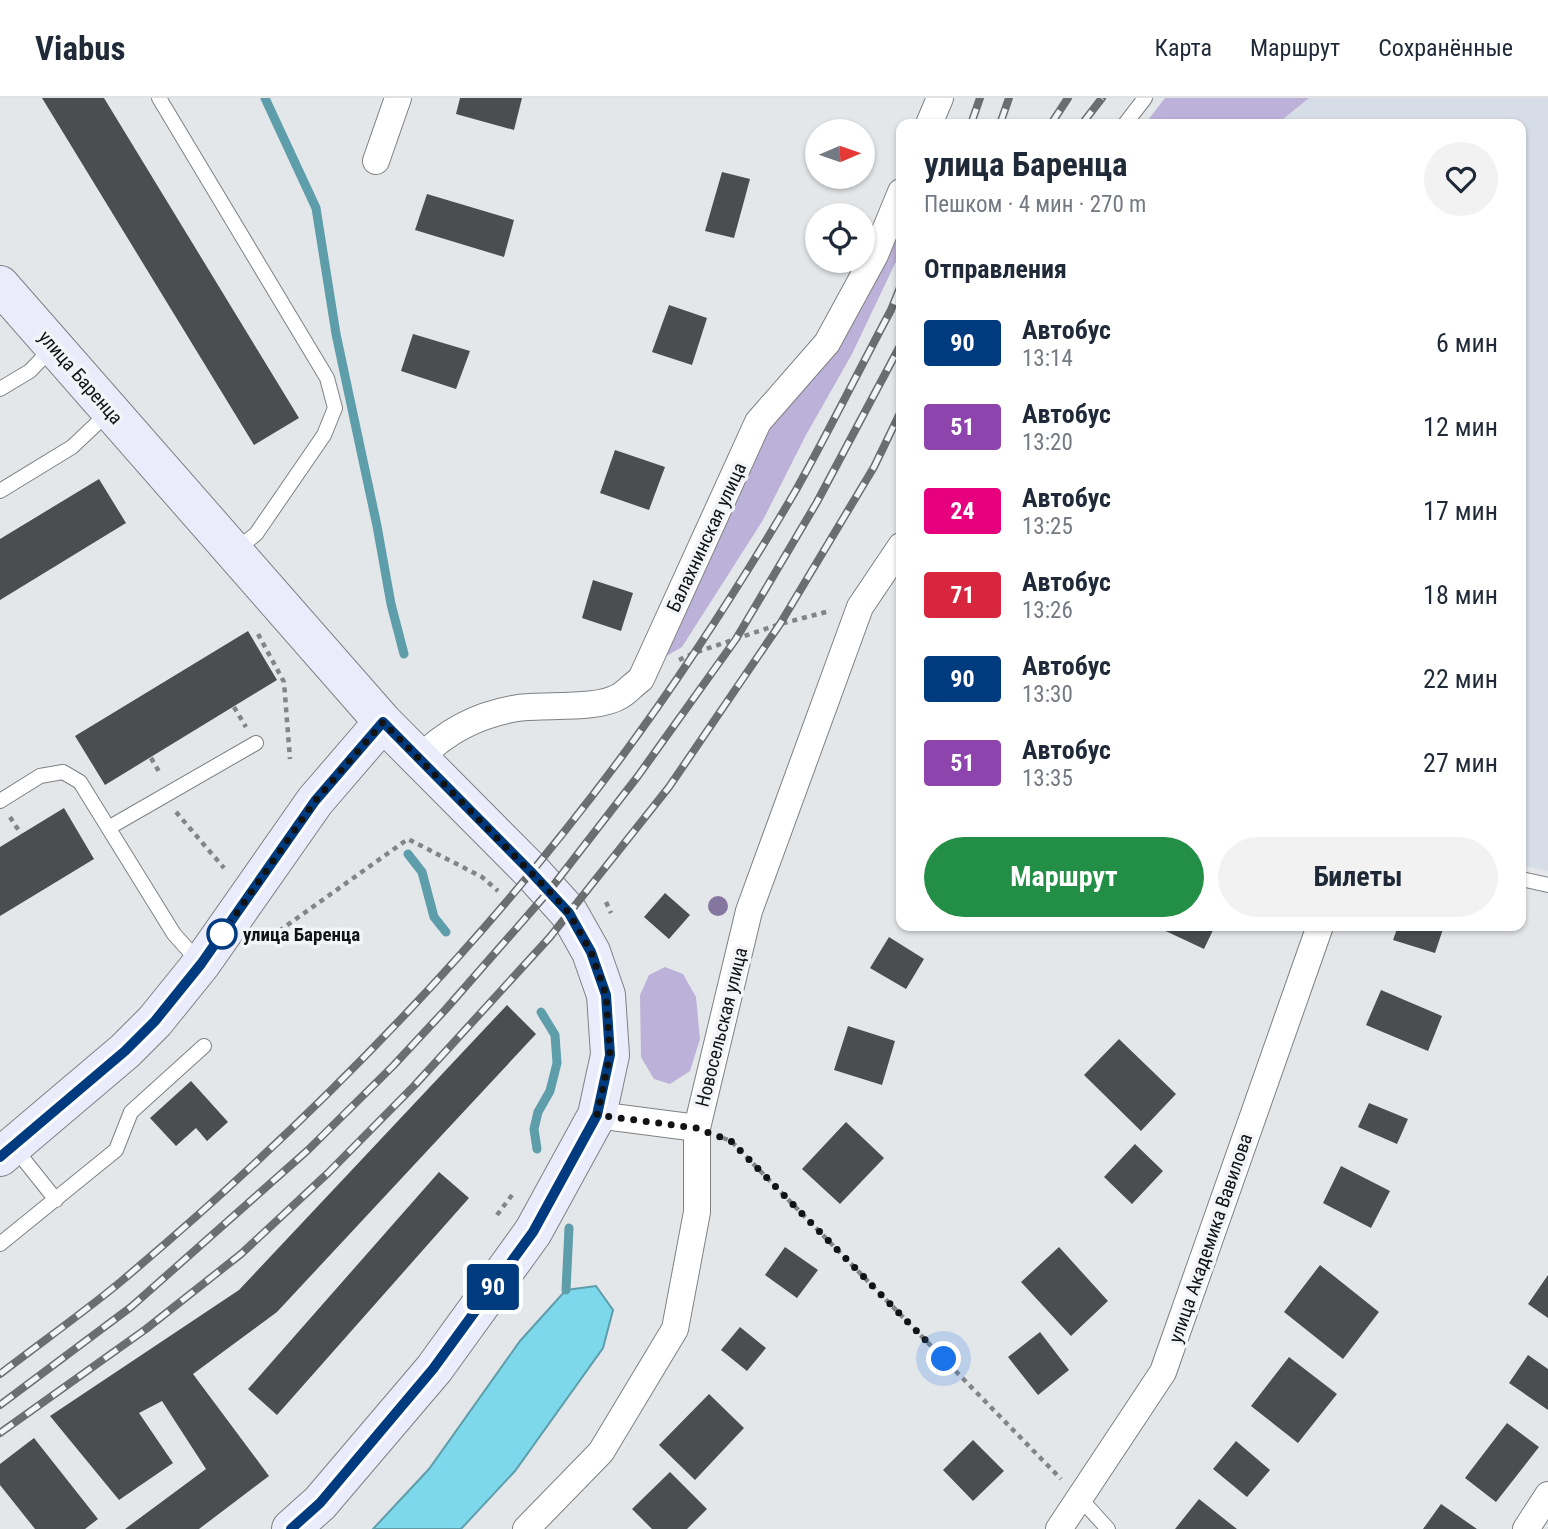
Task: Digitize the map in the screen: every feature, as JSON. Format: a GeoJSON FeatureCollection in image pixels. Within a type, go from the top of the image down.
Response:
{"type":"FeatureCollection","features":[{"type":"Feature","properties":{"kind":"street"},"geometry":{"type":"LineString","coordinates":[[376,161],[398,98]]}},
{"type":"Feature","properties":{"kind":"street"},"geometry":{"type":"LineString","coordinates":[[931,119],[940,98]]}},
{"type":"Feature","properties":{"kind":"street","name":"Балахнинская улица"},"geometry":{"type":"LineString","coordinates":[[419,759],[437,740],[475,719],[517,708],[589,704],[618,698],[641,679],[758,422],[827,343],[875,255],[896,204]]}},
{"type":"Feature","properties":{"kind":"street","name":"улица Баренца"},"geometry":{"type":"LineString","coordinates":[[0,285],[383,722],[569,913],[591,952],[606,995],[610,1055],[597,1115],[533,1232],[433,1369],[320,1503],[291,1529]]}},
{"type":"Feature","properties":{"kind":"street","name":"Новосельская улица"},"geometry":{"type":"LineString","coordinates":[[526,1529],[601,1452],[675,1329],[697,1212],[696,1128],[749,911],[860,607],[896,553]]}},
{"type":"Feature","properties":{"kind":"street"},"geometry":{"type":"LineString","coordinates":[[6,1151],[125,1051],[155,1021],[201,964],[315,801],[383,722]]}},
{"type":"Feature","properties":{"kind":"street","name":"улица Академика Вавилова"},"geometry":{"type":"LineString","coordinates":[[1059,1529],[1163,1373],[1318,931]]}},
{"type":"Feature","properties":{"kind":"street"},"geometry":{"type":"LineString","coordinates":[[597,1115],[696,1128]]}},
{"type":"Feature","properties":{"kind":"street"},"geometry":{"type":"LineString","coordinates":[[1526,1529],[1548,1494]]}},
{"type":"Feature","properties":{"kind":"lane"},"geometry":{"type":"LineString","coordinates":[[159,98],[327,378],[335,408],[324,435],[256,534],[235,551]]}},
{"type":"Feature","properties":{"kind":"lane"},"geometry":{"type":"LineString","coordinates":[[1129,119],[1146,98]]}},
{"type":"Feature","properties":{"kind":"lane"},"geometry":{"type":"LineString","coordinates":[[0,389],[30,371],[54,346]]}},
{"type":"Feature","properties":{"kind":"lane"},"geometry":{"type":"LineString","coordinates":[[0,491],[72,447],[111,410]]}},
{"type":"Feature","properties":{"kind":"lane"},"geometry":{"type":"LineString","coordinates":[[110,827],[256,743]]}},
{"type":"Feature","properties":{"kind":"lane"},"geometry":{"type":"LineString","coordinates":[[0,801],[40,776],[63,772],[80,782],[174,934],[201,964]]}},
{"type":"Feature","properties":{"kind":"lane"},"geometry":{"type":"LineString","coordinates":[[1526,880],[1548,885]]}},
{"type":"Feature","properties":{"kind":"lane"},"geometry":{"type":"LineString","coordinates":[[0,1244],[116,1150],[131,1112],[204,1046]]}},
{"type":"Feature","properties":{"kind":"lane"},"geometry":{"type":"LineString","coordinates":[[6,1151],[56,1199]]}},
{"type":"Feature","properties":{"kind":"lane"},"geometry":{"type":"LineString","coordinates":[[1079,1497],[1108,1529]]}},
{"type":"Feature","properties":{"kind":"path"},"geometry":{"type":"LineString","coordinates":[[641,679],[694,653],[780,624],[822,612],[860,607]]}},
{"type":"Feature","properties":{"kind":"path"},"geometry":{"type":"LineString","coordinates":[[255,629],[284,682],[290,759]]}},
{"type":"Feature","properties":{"kind":"path"},"geometry":{"type":"LineString","coordinates":[[151,758],[165,781],[173,808],[224,868]]}},
{"type":"Feature","properties":{"kind":"path"},"geometry":{"type":"LineString","coordinates":[[279,930],[408,839],[482,877],[498,891]]}},
{"type":"Feature","properties":{"kind":"path"},"geometry":{"type":"LineString","coordinates":[[696,1128],[731,1141],[1079,1497]]}},
{"type":"Feature","properties":{"kind":"path"},"geometry":{"type":"LineString","coordinates":[[497,1215],[519,1185]]}},
{"type":"Feature","properties":{"kind":"shaded area"},"geometry":{"type":"Polygon","coordinates":[[[1165,98],[1309,98],[1283,119],[1149,119],[1165,98]]]}},
{"type":"Feature","properties":{"kind":"shaded area"},"geometry":{"type":"Polygon","coordinates":[[[1309,98],[1548,98],[1548,871],[1526,866],[1526,119],[1283,119],[1309,98]]]}},
{"type":"Feature","properties":{"kind":"shaded area"},"geometry":{"type":"Polygon","coordinates":[[[896,220],[896,262],[852,354],[806,435],[763,520],[682,647],[656,662],[775,417],[864,273],[875,273],[875,254],[896,220]]]}},
{"type":"Feature","properties":{"kind":"shaded area"},"geometry":{"type":"Polygon","coordinates":[[[665,967],[683,974],[696,997],[700,1039],[690,1071],[670,1084],[654,1079],[641,1057],[640,995],[649,975],[665,967]]]}},
{"type":"Feature","properties":{"kind":"water"},"geometry":{"type":"Polygon","coordinates":[[[596,1286],[613,1310],[603,1348],[515,1471],[461,1529],[373,1529],[429,1469],[520,1341],[566,1290],[596,1286]]]}},
{"type":"Feature","properties":{"kind":"building"},"geometry":{"type":"Polygon","coordinates":[[[42,98],[104,98],[299,418],[254,445],[42,98]]]}},
{"type":"Feature","properties":{"kind":"building"},"geometry":{"type":"Polygon","coordinates":[[[460,98],[522,98],[514,130],[456,114],[460,98]]]}},
{"type":"Feature","properties":{"kind":"building"},"geometry":{"type":"Polygon","coordinates":[[[722,172],[750,179],[734,238],[705,231],[722,172]]]}},
{"type":"Feature","properties":{"kind":"building"},"geometry":{"type":"Polygon","coordinates":[[[427,194],[514,220],[504,257],[415,230],[427,194]]]}},
{"type":"Feature","properties":{"kind":"building"},"geometry":{"type":"Polygon","coordinates":[[[669,305],[707,318],[692,365],[652,352],[669,305]]]}},
{"type":"Feature","properties":{"kind":"building"},"geometry":{"type":"Polygon","coordinates":[[[413,334],[470,351],[456,389],[401,371],[413,334]]]}},
{"type":"Feature","properties":{"kind":"building"},"geometry":{"type":"Polygon","coordinates":[[[615,450],[665,467],[649,510],[600,493],[615,450]]]}},
{"type":"Feature","properties":{"kind":"building"},"geometry":{"type":"Polygon","coordinates":[[[99,479],[126,523],[0,600],[0,539],[99,479]]]}},
{"type":"Feature","properties":{"kind":"building"},"geometry":{"type":"Polygon","coordinates":[[[593,580],[633,593],[621,631],[582,618],[593,580]]]}},
{"type":"Feature","properties":{"kind":"building"},"geometry":{"type":"Polygon","coordinates":[[[248,631],[277,680],[105,785],[75,736],[248,631]]]}},
{"type":"Feature","properties":{"kind":"building"},"geometry":{"type":"Polygon","coordinates":[[[64,808],[94,859],[0,916],[0,847],[64,808]]]}},
{"type":"Feature","properties":{"kind":"building"},"geometry":{"type":"Polygon","coordinates":[[[665,893],[690,915],[669,939],[644,917],[665,893]]]}},
{"type":"Feature","properties":{"kind":"building"},"geometry":{"type":"Polygon","coordinates":[[[1166,931],[1213,931],[1204,949],[1166,931]]]}},
{"type":"Feature","properties":{"kind":"building"},"geometry":{"type":"Polygon","coordinates":[[[1396,931],[1442,931],[1435,953],[1393,940],[1396,931]]]}},
{"type":"Feature","properties":{"kind":"building"},"geometry":{"type":"Polygon","coordinates":[[[889,937],[924,959],[906,989],[870,968],[889,937]]]}},
{"type":"Feature","properties":{"kind":"building"},"geometry":{"type":"Polygon","coordinates":[[[1381,990],[1442,1016],[1428,1051],[1366,1025],[1381,990]]]}},
{"type":"Feature","properties":{"kind":"building"},"geometry":{"type":"Polygon","coordinates":[[[507,1005],[536,1034],[277,1312],[193,1374],[269,1476],[199,1529],[125,1529],[206,1469],[162,1401],[139,1413],[173,1463],[119,1500],[50,1416],[239,1290],[507,1005]]]}},
{"type":"Feature","properties":{"kind":"building"},"geometry":{"type":"Polygon","coordinates":[[[848,1026],[895,1041],[882,1085],[834,1070],[848,1026]]]}},
{"type":"Feature","properties":{"kind":"building"},"geometry":{"type":"Polygon","coordinates":[[[1119,1039],[1176,1094],[1141,1131],[1084,1075],[1119,1039]]]}},
{"type":"Feature","properties":{"kind":"building"},"geometry":{"type":"Polygon","coordinates":[[[191,1081],[228,1122],[207,1141],[196,1128],[176,1146],[150,1118],[191,1081]]]}},
{"type":"Feature","properties":{"kind":"building"},"geometry":{"type":"Polygon","coordinates":[[[1369,1103],[1408,1119],[1397,1144],[1358,1127],[1369,1103]]]}},
{"type":"Feature","properties":{"kind":"building"},"geometry":{"type":"Polygon","coordinates":[[[846,1122],[884,1158],[840,1204],[802,1169],[846,1122]]]}},
{"type":"Feature","properties":{"kind":"building"},"geometry":{"type":"Polygon","coordinates":[[[1135,1144],[1163,1171],[1132,1204],[1104,1177],[1135,1144]]]}},
{"type":"Feature","properties":{"kind":"building"},"geometry":{"type":"Polygon","coordinates":[[[1341,1166],[1390,1191],[1371,1228],[1323,1203],[1341,1166]]]}},
{"type":"Feature","properties":{"kind":"building"},"geometry":{"type":"Polygon","coordinates":[[[439,1172],[469,1198],[277,1415],[248,1389],[439,1172]]]}},
{"type":"Feature","properties":{"kind":"building"},"geometry":{"type":"Polygon","coordinates":[[[785,1247],[818,1270],[797,1298],[765,1275],[785,1247]]]}},
{"type":"Feature","properties":{"kind":"building"},"geometry":{"type":"Polygon","coordinates":[[[1059,1247],[1108,1301],[1071,1336],[1021,1282],[1059,1247]]]}},
{"type":"Feature","properties":{"kind":"building"},"geometry":{"type":"Polygon","coordinates":[[[1320,1265],[1379,1312],[1343,1359],[1284,1312],[1320,1265]]]}},
{"type":"Feature","properties":{"kind":"building"},"geometry":{"type":"Polygon","coordinates":[[[1548,1275],[1548,1318],[1528,1304],[1548,1275]]]}},
{"type":"Feature","properties":{"kind":"building"},"geometry":{"type":"Polygon","coordinates":[[[740,1327],[766,1348],[747,1371],[721,1350],[740,1327]]]}},
{"type":"Feature","properties":{"kind":"building"},"geometry":{"type":"Polygon","coordinates":[[[1040,1332],[1069,1370],[1038,1395],[1008,1357],[1040,1332]]]}},
{"type":"Feature","properties":{"kind":"building"},"geometry":{"type":"Polygon","coordinates":[[[1528,1355],[1548,1369],[1548,1410],[1509,1383],[1528,1355]]]}},
{"type":"Feature","properties":{"kind":"building"},"geometry":{"type":"Polygon","coordinates":[[[1289,1357],[1337,1394],[1298,1443],[1251,1406],[1289,1357]]]}},
{"type":"Feature","properties":{"kind":"building"},"geometry":{"type":"Polygon","coordinates":[[[709,1394],[744,1428],[695,1480],[659,1445],[709,1394]]]}},
{"type":"Feature","properties":{"kind":"building"},"geometry":{"type":"Polygon","coordinates":[[[1507,1423],[1539,1447],[1496,1502],[1465,1478],[1507,1423]]]}},
{"type":"Feature","properties":{"kind":"building"},"geometry":{"type":"Polygon","coordinates":[[[34,1438],[98,1519],[85,1529],[35,1529],[0,1485],[0,1464],[34,1438]]]}},
{"type":"Feature","properties":{"kind":"building"},"geometry":{"type":"Polygon","coordinates":[[[973,1440],[1004,1471],[973,1501],[943,1470],[973,1440]]]}},
{"type":"Feature","properties":{"kind":"building"},"geometry":{"type":"Polygon","coordinates":[[[1236,1441],[1270,1470],[1247,1497],[1213,1469],[1236,1441]]]}},
{"type":"Feature","properties":{"kind":"building"},"geometry":{"type":"Polygon","coordinates":[[[670,1472],[707,1509],[687,1529],[652,1529],[632,1509],[670,1472]]]}},
{"type":"Feature","properties":{"kind":"building"},"geometry":{"type":"Polygon","coordinates":[[[1199,1499],[1237,1529],[1175,1529],[1199,1499]]]}},
{"type":"Feature","properties":{"kind":"building"},"geometry":{"type":"Polygon","coordinates":[[[1441,1504],[1477,1529],[1423,1529],[1441,1504]]]}},
{"type":"Feature","properties":{"kind":"waterway"},"geometry":{"type":"LineString","coordinates":[[265,98],[316,208],[336,334],[391,604],[404,654]]}},
{"type":"Feature","properties":{"kind":"waterway"},"geometry":{"type":"LineString","coordinates":[[408,854],[422,872],[434,917],[446,932]]}},
{"type":"Feature","properties":{"kind":"waterway"},"geometry":{"type":"LineString","coordinates":[[537,1149],[534,1129],[538,1112],[550,1091],[557,1063],[555,1035],[541,1012]]}},
{"type":"Feature","properties":{"kind":"waterway"},"geometry":{"type":"LineString","coordinates":[[566,1290],[569,1228]]}},
{"type":"Feature","properties":{"kind":"railway"},"geometry":{"type":"LineString","coordinates":[[973,119],[980,98]]}},
{"type":"Feature","properties":{"kind":"railway"},"geometry":{"type":"LineString","coordinates":[[1002,119],[1009,98]]}},
{"type":"Feature","properties":{"kind":"railway"},"geometry":{"type":"LineString","coordinates":[[1054,119],[1068,98]]}},
{"type":"Feature","properties":{"kind":"railway"},"geometry":{"type":"LineString","coordinates":[[1086,119],[1102,98]]}},
{"type":"Feature","properties":{"kind":"railway"},"geometry":{"type":"LineString","coordinates":[[0,1374],[118,1284],[278,1141],[429,989],[501,908],[569,826],[634,740],[721,612],[808,468],[896,298]]}},
{"type":"Feature","properties":{"kind":"railway"},"geometry":{"type":"LineString","coordinates":[[0,1405],[131,1307],[308,1150],[393,1066],[549,891],[638,776],[736,639],[817,502],[896,353]]}},
{"type":"Feature","properties":{"kind":"railway"},"geometry":{"type":"LineString","coordinates":[[0,1433],[146,1329],[241,1254],[328,1173],[414,1086],[550,937],[669,787],[780,624],[874,467],[896,421]]}},
{"type":"Feature","properties":{"kind":"bus line","name":"90"},"geometry":{"type":"LineString","coordinates":[[0,1157],[125,1051],[155,1021],[201,964],[315,801],[383,722],[569,913],[591,952],[606,995],[610,1055],[597,1115],[533,1232],[433,1369],[320,1503],[291,1529]]}},
{"type":"Feature","properties":{"kind":"place","name":"улица Баренца"},"geometry":{"type":"Point","coordinates":[222,934]}},
{"type":"Feature","properties":{"kind":"route"},"geometry":{"type":"LineString","coordinates":[[222,934],[215,944],[315,801],[383,722],[569,913],[591,952],[606,995],[610,1055],[597,1115],[696,1128],[731,1141],[944,1359]]}}]}
